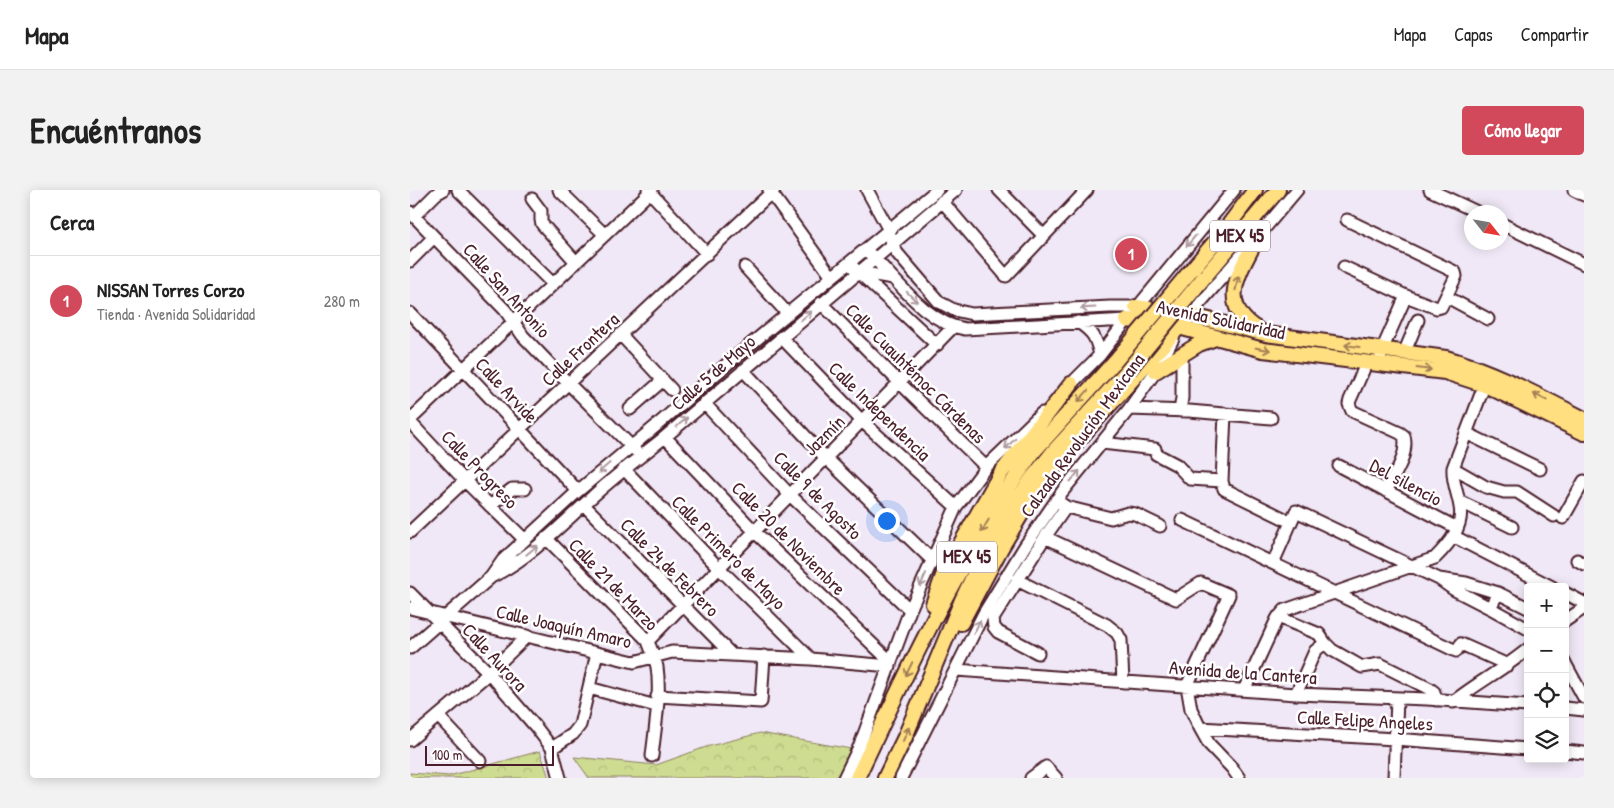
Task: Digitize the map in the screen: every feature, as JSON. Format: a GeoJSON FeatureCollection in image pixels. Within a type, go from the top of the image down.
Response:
{"type":"FeatureCollection","features":[{"type":"Feature","properties":{"kind":"main road","name":"Calzada Revolución Mexicana"},"geometry":{"type":"LineString","coordinates":[[857,778],[865,748],[925,637],[946,593],[1024,464],[1116,360],[1225,230],[1255,190]]}},
{"type":"Feature","properties":{"kind":"main road","name":"Calzada Revolución Mexicana"},"geometry":{"type":"LineString","coordinates":[[885,778],[905,738],[962,600],[982,558],[1005,518],[1052,452],[1129,369],[1278,190]]}},
{"type":"Feature","properties":{"kind":"main road"},"geometry":{"type":"LineString","coordinates":[[1258,236],[1237,279],[1234,304],[1244,321],[1266,334]]}},
{"type":"Feature","properties":{"kind":"main road","name":"Avenida Solidaridad"},"geometry":{"type":"LineString","coordinates":[[1136,308],[1190,315],[1376,358],[1445,372],[1487,378],[1584,433]]}},
{"type":"Feature","properties":{"kind":"main road","name":"Avenida Solidaridad"},"geometry":{"type":"LineString","coordinates":[[1127,320],[1179,327],[1263,350],[1376,358],[1405,352],[1446,358],[1487,378],[1584,419]]}},
{"type":"Feature","properties":{"kind":"main road"},"geometry":{"type":"LineString","coordinates":[[933,671],[1028,503],[1056,465],[1179,327]]}},
{"type":"Feature","properties":{"kind":"main road"},"geometry":{"type":"LineString","coordinates":[[1156,371],[1199,344],[1216,338]]}},
{"type":"Feature","properties":{"kind":"main road"},"geometry":{"type":"LineString","coordinates":[[925,637],[944,573],[970,524],[1001,473],[1071,384]]}},
{"type":"Feature","properties":{"kind":"street"},"geometry":{"type":"LineString","coordinates":[[412,214],[443,190]]}},
{"type":"Feature","properties":{"kind":"street"},"geometry":{"type":"LineString","coordinates":[[458,190],[553,284]]}},
{"type":"Feature","properties":{"kind":"street"},"geometry":{"type":"LineString","coordinates":[[558,190],[605,235]]}},
{"type":"Feature","properties":{"kind":"street","name":"Avenida Solidaridad"},"geometry":{"type":"LineString","coordinates":[[867,190],[889,230],[892,244],[897,253],[939,302],[954,310],[972,314],[1110,307],[1136,308]]}},
{"type":"Feature","properties":{"kind":"street","name":"Calle 5 de Mayo"},"geometry":{"type":"LineString","coordinates":[[870,254],[892,244],[956,190]]}},
{"type":"Feature","properties":{"kind":"street"},"geometry":{"type":"LineString","coordinates":[[999,190],[1043,235]]}},
{"type":"Feature","properties":{"kind":"street","name":"Calzada Revolución Mexicana"},"geometry":{"type":"LineString","coordinates":[[844,778],[865,748],[890,664],[910,610],[956,507],[986,467],[1100,355],[1136,308],[1234,190]]}},
{"type":"Feature","properties":{"kind":"street","name":"Calzada Revolución Mexicana"},"geometry":{"type":"LineString","coordinates":[[901,778],[984,613],[1024,546],[1056,500],[1102,444],[1156,371],[1179,327],[1297,190]]}},
{"type":"Feature","properties":{"kind":"street"},"geometry":{"type":"LineString","coordinates":[[1430,190],[1452,195],[1467,205]]}},
{"type":"Feature","properties":{"kind":"street"},"geometry":{"type":"LineString","coordinates":[[1574,190],[1584,195]]}},
{"type":"Feature","properties":{"kind":"street"},"geometry":{"type":"LineString","coordinates":[[410,421],[650,191],[707,254]]}},
{"type":"Feature","properties":{"kind":"street"},"geometry":{"type":"LineString","coordinates":[[771,191],[832,277]]}},
{"type":"Feature","properties":{"kind":"street","name":"Calle Frontera"},"geometry":{"type":"LineString","coordinates":[[410,532],[707,254],[771,191]]}},
{"type":"Feature","properties":{"kind":"street","name":"Calle 5 de Mayo"},"geometry":{"type":"LineString","coordinates":[[491,576],[510,568],[821,303],[870,254],[889,230],[934,191]]}},
{"type":"Feature","properties":{"kind":"street"},"geometry":{"type":"LineString","coordinates":[[942,201],[1006,276],[1080,192]]}},
{"type":"Feature","properties":{"kind":"street"},"geometry":{"type":"LineString","coordinates":[[532,199],[541,211],[542,224],[576,262]]}},
{"type":"Feature","properties":{"kind":"street","name":"Calle San Antonio"},"geometry":{"type":"LineString","coordinates":[[412,214],[506,310],[524,336],[568,383],[641,456]]}},
{"type":"Feature","properties":{"kind":"street"},"geometry":{"type":"LineString","coordinates":[[1344,267],[1406,296],[1437,308],[1441,307],[1447,297],[1456,276],[1455,272],[1347,220]]}},
{"type":"Feature","properties":{"kind":"street"},"geometry":{"type":"LineString","coordinates":[[1509,227],[1584,264]]}},
{"type":"Feature","properties":{"kind":"street"},"geometry":{"type":"LineString","coordinates":[[410,261],[434,237]]}},
{"type":"Feature","properties":{"kind":"street","name":"Avenida Solidaridad"},"geometry":{"type":"LineString","coordinates":[[870,254],[932,316],[953,327],[965,329],[1127,320]]}},
{"type":"Feature","properties":{"kind":"street"},"geometry":{"type":"LineString","coordinates":[[745,267],[788,314]]}},
{"type":"Feature","properties":{"kind":"street"},"geometry":{"type":"LineString","coordinates":[[854,268],[894,278]]}},
{"type":"Feature","properties":{"kind":"street"},"geometry":{"type":"LineString","coordinates":[[854,268],[937,345]]}},
{"type":"Feature","properties":{"kind":"street","name":"Calle 5 de Mayo"},"geometry":{"type":"LineString","coordinates":[[410,648],[491,576],[503,560],[578,491],[832,277],[854,268]]}},
{"type":"Feature","properties":{"kind":"street"},"geometry":{"type":"LineString","coordinates":[[1386,491],[1404,453],[1406,444],[1404,436],[1352,411],[1349,404],[1376,358],[1406,296]]}},
{"type":"Feature","properties":{"kind":"street"},"geometry":{"type":"LineString","coordinates":[[1447,297],[1488,319]]}},
{"type":"Feature","properties":{"kind":"street","name":"Calle Cuauhtémoc Cárdenas"},"geometry":{"type":"LineString","coordinates":[[821,303],[900,384],[986,467]]}},
{"type":"Feature","properties":{"kind":"street","name":"Calle Arvide"},"geometry":{"type":"LineString","coordinates":[[410,313],[578,491]]}},
{"type":"Feature","properties":{"kind":"street"},"geometry":{"type":"LineString","coordinates":[[1405,352],[1418,320]]}},
{"type":"Feature","properties":{"kind":"street"},"geometry":{"type":"LineString","coordinates":[[1078,322],[1090,330],[1097,342],[1100,355]]}},
{"type":"Feature","properties":{"kind":"street","name":"Jazmín"},"geometry":{"type":"LineString","coordinates":[[648,641],[755,532],[825,457],[900,384],[953,327]]}},
{"type":"Feature","properties":{"kind":"street"},"geometry":{"type":"LineString","coordinates":[[621,335],[672,390]]}},
{"type":"Feature","properties":{"kind":"street","name":"Calle Independencia"},"geometry":{"type":"LineString","coordinates":[[781,337],[862,421],[956,507]]}},
{"type":"Feature","properties":{"kind":"street"},"geometry":{"type":"LineString","coordinates":[[1180,411],[1182,398],[1182,354]]}},
{"type":"Feature","properties":{"kind":"street"},"geometry":{"type":"LineString","coordinates":[[743,370],[825,457],[932,560]]}},
{"type":"Feature","properties":{"kind":"street"},"geometry":{"type":"LineString","coordinates":[[1244,690],[1278,616],[1285,610],[1435,558],[1446,548],[1460,518],[1453,468],[1487,378]]}},
{"type":"Feature","properties":{"kind":"street"},"geometry":{"type":"LineString","coordinates":[[630,409],[663,380]]}},
{"type":"Feature","properties":{"kind":"street","name":"Calle 9 de Agosto"},"geometry":{"type":"LineString","coordinates":[[704,403],[790,495],[910,610]]}},
{"type":"Feature","properties":{"kind":"street"},"geometry":{"type":"LineString","coordinates":[[1129,409],[1272,418]]}},
{"type":"Feature","properties":{"kind":"street"},"geometry":{"type":"LineString","coordinates":[[1225,414],[1222,481],[1224,489],[1411,566],[1526,628]]}},
{"type":"Feature","properties":{"kind":"street","name":"Calle Progreso"},"geometry":{"type":"LineString","coordinates":[[410,421],[465,481],[525,540]]}},
{"type":"Feature","properties":{"kind":"street"},"geometry":{"type":"LineString","coordinates":[[1466,433],[1540,470]]}},
{"type":"Feature","properties":{"kind":"street","name":"Calle 20 de Noviembre"},"geometry":{"type":"LineString","coordinates":[[665,437],[755,532],[890,664]]}},
{"type":"Feature","properties":{"kind":"street"},"geometry":{"type":"LineString","coordinates":[[1102,444],[1155,449],[1156,454],[1177,465],[1190,479],[1222,481]]}},
{"type":"Feature","properties":{"kind":"street","name":"Del silencio"},"geometry":{"type":"LineString","coordinates":[[1339,466],[1545,583]]}},
{"type":"Feature","properties":{"kind":"street"},"geometry":{"type":"LineString","coordinates":[[1453,468],[1486,487],[1504,492],[1517,492],[1558,517],[1584,481]]}},
{"type":"Feature","properties":{"kind":"street","name":"Calle Primero de Mayo"},"geometry":{"type":"LineString","coordinates":[[624,469],[719,568],[811,659]]}},
{"type":"Feature","properties":{"kind":"street"},"geometry":{"type":"LineString","coordinates":[[490,506],[512,489],[526,489]]}},
{"type":"Feature","properties":{"kind":"street"},"geometry":{"type":"LineString","coordinates":[[1056,500],[1066,507],[1111,518],[1128,513],[1135,514],[1160,526]]}},
{"type":"Feature","properties":{"kind":"street"},"geometry":{"type":"LineString","coordinates":[[1459,501],[1512,527]]}},
{"type":"Feature","properties":{"kind":"street","name":"Calle 24 de Febrero"},"geometry":{"type":"LineString","coordinates":[[584,504],[732,654]]}},
{"type":"Feature","properties":{"kind":"street"},"geometry":{"type":"LineString","coordinates":[[1038,653],[998,632],[994,627],[993,619],[1066,507]]}},
{"type":"Feature","properties":{"kind":"street"},"geometry":{"type":"LineString","coordinates":[[1273,563],[1294,517]]}},
{"type":"Feature","properties":{"kind":"street"},"geometry":{"type":"LineString","coordinates":[[1182,520],[1456,651],[1461,644],[1508,666]]}},
{"type":"Feature","properties":{"kind":"street"},"geometry":{"type":"LineString","coordinates":[[1045,537],[1176,599],[1201,583],[1229,595],[1187,686],[1191,709],[1209,744],[1239,778]]}},
{"type":"Feature","properties":{"kind":"street","name":"Calle 21 de Marzo"},"geometry":{"type":"LineString","coordinates":[[546,538],[648,641],[657,668],[657,701],[652,756]]}},
{"type":"Feature","properties":{"kind":"street"},"geometry":{"type":"LineString","coordinates":[[1017,580],[1107,625],[1117,633],[1122,640],[1123,682]]}},
{"type":"Feature","properties":{"kind":"street"},"geometry":{"type":"LineString","coordinates":[[1439,580],[1466,583],[1498,593],[1524,606]]}},
{"type":"Feature","properties":{"kind":"street","name":"Calle Aurora"},"geometry":{"type":"LineString","coordinates":[[410,593],[429,613],[443,620],[552,748]]}},
{"type":"Feature","properties":{"kind":"street"},"geometry":{"type":"LineString","coordinates":[[1490,608],[1498,593]]}},
{"type":"Feature","properties":{"kind":"street"},"geometry":{"type":"LineString","coordinates":[[1569,595],[1584,603]]}},
{"type":"Feature","properties":{"kind":"street"},"geometry":{"type":"LineString","coordinates":[[410,608],[429,613]]}},
{"type":"Feature","properties":{"kind":"street"},"geometry":{"type":"LineString","coordinates":[[1569,618],[1584,608]]}},
{"type":"Feature","properties":{"kind":"street"},"geometry":{"type":"LineString","coordinates":[[1278,616],[1318,634],[1332,650],[1362,667],[1380,664],[1430,689],[1434,692],[1436,700]]}},
{"type":"Feature","properties":{"kind":"street","name":"Calle Joaquín Amaro"},"geometry":{"type":"LineString","coordinates":[[443,620],[527,636],[634,662],[672,652],[890,664]]}},
{"type":"Feature","properties":{"kind":"street"},"geometry":{"type":"LineString","coordinates":[[410,740],[489,673],[527,636]]}},
{"type":"Feature","properties":{"kind":"street"},"geometry":{"type":"LineString","coordinates":[[1296,694],[1315,651],[1325,643]]}},
{"type":"Feature","properties":{"kind":"street"},"geometry":{"type":"LineString","coordinates":[[560,778],[552,748],[574,734],[580,725],[597,652]]}},
{"type":"Feature","properties":{"kind":"street"},"geometry":{"type":"LineString","coordinates":[[1453,702],[1478,683],[1508,666],[1524,652]]}},
{"type":"Feature","properties":{"kind":"street"},"geometry":{"type":"LineString","coordinates":[[588,688],[657,701],[761,702],[764,656]]}},
{"type":"Feature","properties":{"kind":"street","name":"Avenida de la Cantera"},"geometry":{"type":"LineString","coordinates":[[956,670],[1296,694],[1524,706]]}},
{"type":"Feature","properties":{"kind":"street"},"geometry":{"type":"LineString","coordinates":[[1569,670],[1584,698]]}},
{"type":"Feature","properties":{"kind":"street"},"geometry":{"type":"LineString","coordinates":[[1394,778],[1397,698]]}},
{"type":"Feature","properties":{"kind":"street"},"geometry":{"type":"LineString","coordinates":[[1569,708],[1584,710]]}},
{"type":"Feature","properties":{"kind":"street"},"geometry":{"type":"LineString","coordinates":[[438,716],[480,761]]}},
{"type":"Feature","properties":{"kind":"street","name":"Calle Felipe Angeles"},"geometry":{"type":"LineString","coordinates":[[1200,728],[1524,749]]}},
{"type":"Feature","properties":{"kind":"street"},"geometry":{"type":"LineString","coordinates":[[1569,751],[1584,753]]}},
{"type":"Feature","properties":{"kind":"street"},"geometry":{"type":"LineString","coordinates":[[1031,778],[1046,767],[1056,778]]}},
{"type":"Feature","properties":{"kind":"green space"},"geometry":{"type":"Polygon","coordinates":[[[760,733],[851,749],[847,763],[839,778],[589,778],[574,757],[656,765],[706,747],[760,733]]]}},
{"type":"Feature","properties":{"kind":"green space"},"geometry":{"type":"Polygon","coordinates":[[[540,751],[549,778],[410,778],[410,773],[449,776],[540,751]]]}},
{"type":"Feature","properties":{"kind":"place","name":"NISSAN Torres Corzo"},"geometry":{"type":"Point","coordinates":[1131,254]}}]}
